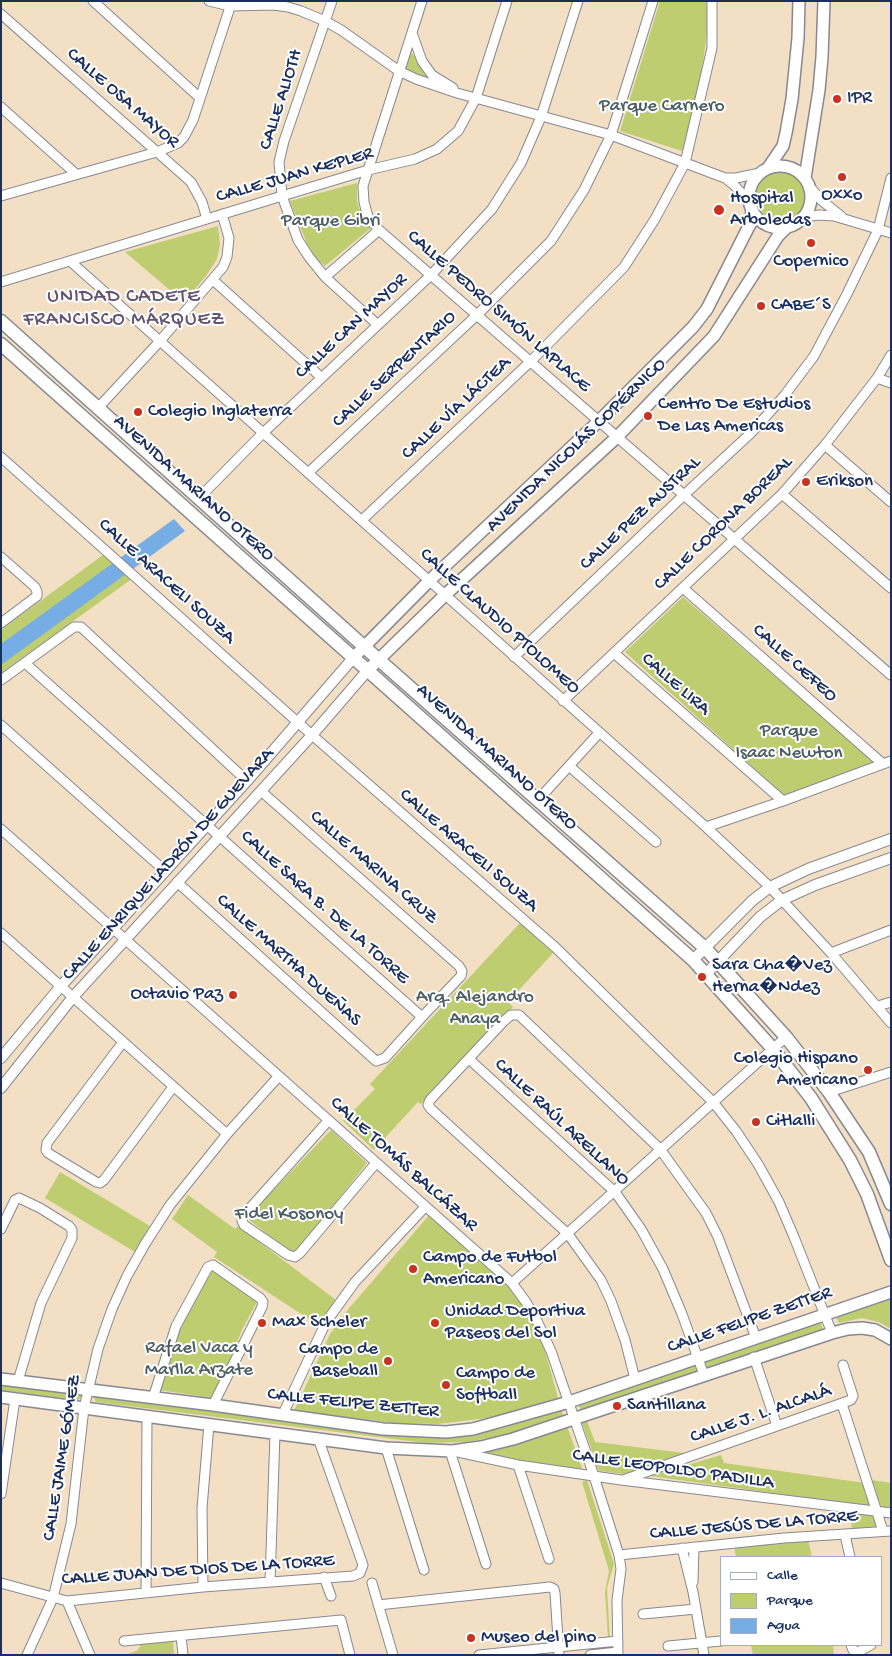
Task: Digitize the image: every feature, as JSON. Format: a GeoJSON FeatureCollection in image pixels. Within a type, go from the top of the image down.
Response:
{"type":"FeatureCollection","features":[{"type":"Feature","properties":{"kind":"main road"},"geometry":{"type":"LineString","coordinates":[[799,1],[793,90],[783,146],[764,171],[755,178],[750,190],[751,205],[757,218],[776,228],[796,224],[804,217],[812,198],[807,182],[819,90],[824,1]]}},
{"type":"Feature","properties":{"kind":"main road"},"geometry":{"type":"LineString","coordinates":[[764,171],[778,166],[788,167],[797,171],[807,182]]}},
{"type":"Feature","properties":{"kind":"main road","name":"AVENIDA NICOLÁS COPÉRNICO"},"geometry":{"type":"LineString","coordinates":[[354,657],[429,581],[599,422],[686,335],[707,309],[751,223],[751,205]]}},
{"type":"Feature","properties":{"kind":"main road","name":"AVENIDA NICOLÁS COPÉRNICO"},"geometry":{"type":"LineString","coordinates":[[368,670],[445,595],[618,437],[714,336],[778,236],[787,227]]}},
{"type":"Feature","properties":{"kind":"main road","name":"AVENIDA MARIANO OTERO"},"geometry":{"type":"LineString","coordinates":[[1,321],[378,659],[705,948],[786,1037],[829,1092],[869,1152],[891,1204]]}},
{"type":"Feature","properties":{"kind":"main road","name":"AVENIDA MARIANO OTERO"},"geometry":{"type":"LineString","coordinates":[[1,344],[693,960],[772,1049],[811,1098],[850,1160],[867,1194],[891,1260]]}},
{"type":"Feature","properties":{"kind":"main road","name":"CALLE FELIPE ZETTER"},"geometry":{"type":"LineString","coordinates":[[1,1379],[213,1404],[382,1429],[446,1432],[473,1429],[569,1402],[891,1292]]}},
{"type":"Feature","properties":{"kind":"main road","name":"CALLE FELIPE ZETTER"},"geometry":{"type":"LineString","coordinates":[[1,1397],[386,1448],[451,1451],[481,1447],[513,1439],[754,1357],[832,1333],[862,1328],[875,1330],[891,1339]]}},
{"type":"Feature","properties":{"kind":"street"},"geometry":{"type":"LineString","coordinates":[[93,1],[200,98]]}},
{"type":"Feature","properties":{"kind":"street"},"geometry":{"type":"LineString","coordinates":[[210,1],[288,7],[326,21],[399,71],[430,84],[476,98],[611,135],[725,178],[734,184],[751,205]]}},
{"type":"Feature","properties":{"kind":"street","name":"CALLE ALIOTH"},"geometry":{"type":"LineString","coordinates":[[332,1],[284,141],[279,162],[282,196],[298,240],[308,257],[325,277],[378,325]]}},
{"type":"Feature","properties":{"kind":"street","name":"CALLE PEDRO SIMÓN LAPLACE"},"geometry":{"type":"LineString","coordinates":[[422,1],[363,186],[364,202],[368,217],[379,230],[891,675]]}},
{"type":"Feature","properties":{"kind":"street","name":"CALLE JUAN KEPLER"},"geometry":{"type":"LineString","coordinates":[[1,282],[368,170],[416,159],[437,149],[458,130],[476,98],[507,1]]}},
{"type":"Feature","properties":{"kind":"street","name":"CALLE CAN MAYOR"},"geometry":{"type":"LineString","coordinates":[[199,498],[321,377],[431,275],[498,201],[521,163],[541,117],[578,1]]}},
{"type":"Feature","properties":{"kind":"street","name":"CALLE SERPENTARIO"},"geometry":{"type":"LineString","coordinates":[[308,473],[477,315],[551,241],[584,190],[611,135],[653,1]]}},
{"type":"Feature","properties":{"kind":"street","name":"CALLE VÍA LÁCTEA"},"geometry":{"type":"LineString","coordinates":[[362,520],[531,361],[624,267],[655,219],[685,163],[712,48],[712,1]]}},
{"type":"Feature","properties":{"kind":"street"},"geometry":{"type":"LineString","coordinates":[[1,196],[157,152],[178,143],[184,137],[193,120],[231,4]]}},
{"type":"Feature","properties":{"kind":"street","name":"CALLE OSA MAYOR"},"geometry":{"type":"LineString","coordinates":[[1,14],[191,182],[202,202],[208,219]]}},
{"type":"Feature","properties":{"kind":"street"},"geometry":{"type":"LineString","coordinates":[[412,32],[422,61],[432,74],[450,87],[476,98]]}},
{"type":"Feature","properties":{"kind":"street"},"geometry":{"type":"LineString","coordinates":[[1,107],[76,174]]}},
{"type":"Feature","properties":{"kind":"street"},"geometry":{"type":"LineString","coordinates":[[725,178],[736,178],[764,171]]}},
{"type":"Feature","properties":{"kind":"street","name":"CALLE PEZ AUSTRAL"},"geometry":{"type":"LineString","coordinates":[[514,657],[752,433],[784,396],[814,356],[847,294],[878,230],[891,178]]}},
{"type":"Feature","properties":{"kind":"street"},"geometry":{"type":"LineString","coordinates":[[807,182],[820,200],[848,220]]}},
{"type":"Feature","properties":{"kind":"street"},"geometry":{"type":"LineString","coordinates":[[98,408],[160,341],[223,267],[229,246],[228,229],[222,214]]}},
{"type":"Feature","properties":{"kind":"street"},"geometry":{"type":"LineString","coordinates":[[804,217],[834,216],[891,233]]}},
{"type":"Feature","properties":{"kind":"street"},"geometry":{"type":"LineString","coordinates":[[325,277],[379,230]]}},
{"type":"Feature","properties":{"kind":"street","name":"CALLE CLAUDIO PTOLOMEO"},"geometry":{"type":"LineString","coordinates":[[70,261],[706,827],[770,887],[891,1022]]}},
{"type":"Feature","properties":{"kind":"street"},"geometry":{"type":"LineString","coordinates":[[212,280],[321,377]]}},
{"type":"Feature","properties":{"kind":"street","name":"CALLE CORONA BOREAL"},"geometry":{"type":"LineString","coordinates":[[563,701],[782,494],[825,445],[877,378],[891,355]]}},
{"type":"Feature","properties":{"kind":"street"},"geometry":{"type":"LineString","coordinates":[[877,378],[891,383]]}},
{"type":"Feature","properties":{"kind":"street"},"geometry":{"type":"LineString","coordinates":[[825,445],[891,502]]}},
{"type":"Feature","properties":{"kind":"street","name":"CALLE ARACELI SOUZA"},"geometry":{"type":"LineString","coordinates":[[1,457],[297,722],[554,947],[713,1102],[736,1131],[758,1164],[778,1202],[794,1236],[832,1333]]}},
{"type":"Feature","properties":{"kind":"street"},"geometry":{"type":"LineString","coordinates":[[782,494],[891,588]]}},
{"type":"Feature","properties":{"kind":"street"},"geometry":{"type":"LineString","coordinates":[[1,557],[35,587],[37,596],[1,623]]}},
{"type":"Feature","properties":{"kind":"street","name":"CALLE CEFEO"},"geometry":{"type":"LineString","coordinates":[[683,588],[887,762]]}},
{"type":"Feature","properties":{"kind":"street"},"geometry":{"type":"LineString","coordinates":[[1,680],[74,627],[80,627],[247,780]]}},
{"type":"Feature","properties":{"kind":"street","name":"CALLE LIRA"},"geometry":{"type":"LineString","coordinates":[[614,653],[783,801]]}},
{"type":"Feature","properties":{"kind":"street","name":"CALLE ENRIQUE LADRÓN DE GUEVARA"},"geometry":{"type":"LineString","coordinates":[[1,1058],[61,986],[247,780],[354,657]]}},
{"type":"Feature","properties":{"kind":"street","name":"CALLE SARA B. DE LA TORRE"},"geometry":{"type":"LineString","coordinates":[[25,663],[422,1017]]}},
{"type":"Feature","properties":{"kind":"street","name":"CALLE ENRIQUE LADRÓN DE GUEVARA"},"geometry":{"type":"LineString","coordinates":[[1,1088],[73,997],[312,735],[368,670]]}},
{"type":"Feature","properties":{"kind":"street"},"geometry":{"type":"LineString","coordinates":[[1,725],[164,872]]}},
{"type":"Feature","properties":{"kind":"street"},"geometry":{"type":"LineString","coordinates":[[538,800],[599,733]]}},
{"type":"Feature","properties":{"kind":"street"},"geometry":{"type":"LineString","coordinates":[[706,827],[783,801],[887,762]]}},
{"type":"Feature","properties":{"kind":"street"},"geometry":{"type":"LineString","coordinates":[[569,766],[656,842]]}},
{"type":"Feature","properties":{"kind":"street","name":"CALLE MARINA CRUZ"},"geometry":{"type":"LineString","coordinates":[[261,791],[452,960],[462,971],[461,976],[422,1017]]}},
{"type":"Feature","properties":{"kind":"street","name":"CALLE TOMÁS BALCÁZAR"},"geometry":{"type":"LineString","coordinates":[[1,829],[512,1284],[526,1302],[544,1336],[569,1402],[619,1555],[621,1569],[617,1600],[618,1653]]}},
{"type":"Feature","properties":{"kind":"street"},"geometry":{"type":"LineString","coordinates":[[693,960],[753,900],[770,887],[808,869],[891,839]]}},
{"type":"Feature","properties":{"kind":"street"},"geometry":{"type":"LineString","coordinates":[[706,974],[760,917],[782,900],[815,885],[891,858]]}},
{"type":"Feature","properties":{"kind":"street","name":"CALLE MARTHA DUEÑAS"},"geometry":{"type":"LineString","coordinates":[[177,882],[373,1060],[379,1061],[385,1058],[422,1017]]}},
{"type":"Feature","properties":{"kind":"street"},"geometry":{"type":"LineString","coordinates":[[831,953],[891,930]]}},
{"type":"Feature","properties":{"kind":"street"},"geometry":{"type":"LineString","coordinates":[[3,937],[61,986],[227,1134]]}},
{"type":"Feature","properties":{"kind":"street"},"geometry":{"type":"LineString","coordinates":[[878,1006],[891,1002]]}},
{"type":"Feature","properties":{"kind":"street"},"geometry":{"type":"LineString","coordinates":[[636,1379],[611,1301],[601,1280],[568,1234],[428,1105],[430,1100],[511,1015],[519,1015],[660,1149],[706,1213],[718,1238],[756,1338]]}},
{"type":"Feature","properties":{"kind":"street"},"geometry":{"type":"LineString","coordinates":[[512,1284],[786,1037]]}},
{"type":"Feature","properties":{"kind":"street"},"geometry":{"type":"LineString","coordinates":[[123,1042],[47,1143],[46,1150],[50,1155],[100,1183],[173,1087]]}},
{"type":"Feature","properties":{"kind":"street","name":"CALLE RAÚL ARELLANO"},"geometry":{"type":"LineString","coordinates":[[469,1059],[615,1192],[652,1247],[663,1269],[704,1375]]}},
{"type":"Feature","properties":{"kind":"street"},"geometry":{"type":"LineString","coordinates":[[829,1092],[891,1072]]}},
{"type":"Feature","properties":{"kind":"street","name":"CALLE JAIME GÓMEZ"},"geometry":{"type":"LineString","coordinates":[[27,1655],[53,1598],[71,1524],[84,1408],[98,1350],[112,1309],[127,1276],[170,1205],[227,1134],[278,1077]]}},
{"type":"Feature","properties":{"kind":"street"},"geometry":{"type":"LineString","coordinates":[[328,1121],[243,1216],[242,1221],[244,1225],[295,1258],[376,1163]]}},
{"type":"Feature","properties":{"kind":"street"},"geometry":{"type":"LineString","coordinates":[[1,1229],[15,1200],[21,1198],[69,1226],[72,1230],[72,1238],[41,1303],[18,1381]]}},
{"type":"Feature","properties":{"kind":"street"},"geometry":{"type":"LineString","coordinates":[[282,1414],[326,1322],[355,1282],[425,1207]]}},
{"type":"Feature","properties":{"kind":"street"},"geometry":{"type":"LineString","coordinates":[[153,1398],[176,1326],[208,1267],[216,1265],[263,1302],[261,1311],[213,1404]]}},
{"type":"Feature","properties":{"kind":"street"},"geometry":{"type":"LineString","coordinates":[[754,1357],[777,1426]]}},
{"type":"Feature","properties":{"kind":"street","name":"CALLE J. L. ALCALÁ"},"geometry":{"type":"LineString","coordinates":[[621,1480],[842,1404],[853,1398],[843,1365]]}},
{"type":"Feature","properties":{"kind":"street"},"geometry":{"type":"LineString","coordinates":[[1,1494],[15,1399]]}},
{"type":"Feature","properties":{"kind":"street"},"geometry":{"type":"LineString","coordinates":[[842,1404],[877,1511],[887,1531]]}},
{"type":"Feature","properties":{"kind":"street"},"geometry":{"type":"LineString","coordinates":[[146,1593],[147,1416]]}},
{"type":"Feature","properties":{"kind":"street"},"geometry":{"type":"LineString","coordinates":[[203,1588],[202,1508],[209,1424]]}},
{"type":"Feature","properties":{"kind":"street"},"geometry":{"type":"LineString","coordinates":[[270,1582],[274,1433]]}},
{"type":"Feature","properties":{"kind":"street","name":"CALLE JUAN DE DIOS DE LA TORRE"},"geometry":{"type":"LineString","coordinates":[[1,1584],[67,1601],[324,1577],[353,1576],[360,1573],[362,1565],[318,1438]]}},
{"type":"Feature","properties":{"kind":"street"},"geometry":{"type":"LineString","coordinates":[[386,1448],[424,1570]]}},
{"type":"Feature","properties":{"kind":"street"},"geometry":{"type":"LineString","coordinates":[[451,1451],[486,1564]]}},
{"type":"Feature","properties":{"kind":"street","name":"CALLE LEOPOLDO PADILLA"},"geometry":{"type":"LineString","coordinates":[[451,1451],[518,1465],[621,1480],[891,1513]]}},
{"type":"Feature","properties":{"kind":"street"},"geometry":{"type":"LineString","coordinates":[[518,1465],[549,1558]]}},
{"type":"Feature","properties":{"kind":"street","name":"CALLE JESÚS DE LA TORRE"},"geometry":{"type":"LineString","coordinates":[[619,1555],[784,1538],[887,1531]]}},
{"type":"Feature","properties":{"kind":"street"},"geometry":{"type":"LineString","coordinates":[[845,1535],[850,1556]]}},
{"type":"Feature","properties":{"kind":"street"},"geometry":{"type":"LineString","coordinates":[[693,1592],[694,1547]]}},
{"type":"Feature","properties":{"kind":"street"},"geometry":{"type":"LineString","coordinates":[[682,1548],[693,1592],[704,1655]]}},
{"type":"Feature","properties":{"kind":"street"},"geometry":{"type":"LineString","coordinates":[[324,1577],[331,1596]]}},
{"type":"Feature","properties":{"kind":"street"},"geometry":{"type":"LineString","coordinates":[[372,1583],[393,1655]]}},
{"type":"Feature","properties":{"kind":"street"},"geometry":{"type":"LineString","coordinates":[[378,1605],[550,1587],[554,1589],[558,1651]]}},
{"type":"Feature","properties":{"kind":"street"},"geometry":{"type":"LineString","coordinates":[[67,1601],[90,1655]]}},
{"type":"Feature","properties":{"kind":"street"},"geometry":{"type":"LineString","coordinates":[[643,1614],[696,1610]]}},
{"type":"Feature","properties":{"kind":"street"},"geometry":{"type":"LineString","coordinates":[[124,1641],[341,1620],[350,1655]]}},
{"type":"Feature","properties":{"kind":"street"},"geometry":{"type":"LineString","coordinates":[[181,1636],[183,1655]]}},
{"type":"Feature","properties":{"kind":"street"},"geometry":{"type":"LineString","coordinates":[[479,1655],[558,1651],[618,1641]]}},
{"type":"Feature","properties":{"kind":"street"},"geometry":{"type":"LineString","coordinates":[[668,1646],[720,1641]]}},
{"type":"Feature","properties":{"kind":"street"},"geometry":{"type":"LineString","coordinates":[[851,1646],[853,1650],[858,1652],[869,1646]]}},
{"type":"Feature","properties":{"kind":"street"},"geometry":{"type":"LineString","coordinates":[[590,1655],[618,1653]]}},
{"type":"Feature","properties":{"kind":"green space","name":"Parque Carnero"},"geometry":{"type":"Polygon","coordinates":[[[660,1],[708,1],[707,33],[701,77],[695,111],[682,151],[620,131],[660,1]]]}},
{"type":"Feature","properties":{"kind":"green space"},"geometry":{"type":"Polygon","coordinates":[[[411,52],[431,76],[427,82],[404,68],[411,52]]]}},
{"type":"Feature","properties":{"kind":"green space"},"geometry":{"type":"Polygon","coordinates":[[[777,167],[787,167],[797,171],[805,179],[809,194],[805,209],[797,217],[787,221],[777,221],[767,217],[759,209],[755,199],[755,189],[759,179],[767,171],[777,167]]]}},
{"type":"Feature","properties":{"kind":"green space","name":"Parque Gibri"},"geometry":{"type":"Polygon","coordinates":[[[357,183],[359,208],[371,228],[325,266],[316,258],[307,244],[290,201],[357,183]]]}},
{"type":"Feature","properties":{"kind":"green space"},"geometry":{"type":"Polygon","coordinates":[[[218,226],[220,245],[217,259],[206,276],[184,302],[125,252],[218,226]]]}},
{"type":"Feature","properties":{"kind":"green space"},"geometry":{"type":"Polygon","coordinates":[[[107,552],[133,578],[1,673],[1,630],[107,552]]]}},
{"type":"Feature","properties":{"kind":"green space","name":"Parque Isaac Newton"},"geometry":{"type":"Polygon","coordinates":[[[683,597],[874,762],[784,795],[625,652],[683,597]]]}},
{"type":"Feature","properties":{"kind":"green space","name":"Arq. Alejandro Anaya"},"geometry":{"type":"Polygon","coordinates":[[[520,923],[553,953],[508,1002],[513,1007],[421,1104],[418,1102],[374,1150],[343,1121],[375,1089],[370,1084],[520,923]]]}},
{"type":"Feature","properties":{"kind":"green space","name":"Fidel Kosonoy"},"geometry":{"type":"Polygon","coordinates":[[[331,1130],[367,1163],[294,1255],[249,1220],[265,1199],[331,1130]]]}},
{"type":"Feature","properties":{"kind":"green space"},"geometry":{"type":"Polygon","coordinates":[[[60,1172],[150,1226],[135,1252],[45,1198],[60,1172]]]}},
{"type":"Feature","properties":{"kind":"green space"},"geometry":{"type":"Polygon","coordinates":[[[188,1195],[235,1229],[238,1226],[336,1300],[318,1325],[214,1257],[217,1252],[172,1219],[188,1195]]]}},
{"type":"Feature","properties":{"kind":"green space","name":"Unidad Deportiva Paseos del Sol"},"geometry":{"type":"Polygon","coordinates":[[[430,1214],[509,1286],[527,1311],[544,1347],[558,1398],[495,1417],[438,1424],[395,1423],[294,1411],[330,1334],[346,1312],[430,1214]]]}},
{"type":"Feature","properties":{"kind":"green space","name":"Rafael Vaca y Marlla Arzate"},"geometry":{"type":"Polygon","coordinates":[[[214,1270],[258,1300],[242,1330],[214,1398],[159,1390],[170,1351],[187,1313],[210,1273],[214,1270]]]}},
{"type":"Feature","properties":{"kind":"green space"},"geometry":{"type":"Polygon","coordinates":[[[891,1298],[891,1329],[879,1322],[862,1318],[839,1323],[836,1316],[891,1298]]]}},
{"type":"Feature","properties":{"kind":"green space"},"geometry":{"type":"Polygon","coordinates":[[[820,1321],[823,1329],[707,1368],[704,1361],[820,1321]]]}},
{"type":"Feature","properties":{"kind":"green space"},"geometry":{"type":"Polygon","coordinates":[[[696,1363],[699,1371],[581,1411],[578,1403],[696,1363]]]}},
{"type":"Feature","properties":{"kind":"green space"},"geometry":{"type":"Polygon","coordinates":[[[1,1382],[81,1394],[82,1397],[78,1400],[1,1390],[1,1382]]]}},
{"type":"Feature","properties":{"kind":"green space"},"geometry":{"type":"Polygon","coordinates":[[[95,1396],[466,1434],[503,1428],[559,1410],[562,1411],[563,1415],[505,1435],[467,1442],[426,1443],[96,1402],[95,1396]]]}},
{"type":"Feature","properties":{"kind":"green space"},"geometry":{"type":"Polygon","coordinates":[[[587,1421],[595,1442],[684,1453],[624,1474],[599,1471],[582,1423],[587,1421]]]}},
{"type":"Feature","properties":{"kind":"green space"},"geometry":{"type":"Polygon","coordinates":[[[567,1426],[583,1471],[480,1454],[480,1450],[567,1426]]]}},
{"type":"Feature","properties":{"kind":"green space"},"geometry":{"type":"Polygon","coordinates":[[[721,1455],[724,1463],[865,1483],[873,1507],[650,1476],[721,1455]]]}},
{"type":"Feature","properties":{"kind":"green space"},"geometry":{"type":"Polygon","coordinates":[[[587,1480],[614,1564],[607,1588],[610,1640],[565,1643],[565,1641],[608,1638],[605,1592],[609,1571],[582,1482],[587,1480]]]}},
{"type":"Feature","properties":{"kind":"green space"},"geometry":{"type":"Polygon","coordinates":[[[872,1480],[891,1483],[891,1509],[881,1507],[872,1480]]]}},
{"type":"Feature","properties":{"kind":"green space"},"geometry":{"type":"Polygon","coordinates":[[[850,1511],[875,1514],[879,1528],[852,1530],[850,1511]]]}},
{"type":"Feature","properties":{"kind":"green space"},"geometry":{"type":"Polygon","coordinates":[[[808,1539],[812,1556],[736,1556],[734,1546],[808,1539]]]}},
{"type":"Feature","properties":{"kind":"green space"},"geometry":{"type":"Polygon","coordinates":[[[173,1641],[174,1655],[125,1655],[138,1650],[141,1644],[173,1641]]]}},
{"type":"Feature","properties":{"kind":"green space"},"geometry":{"type":"Polygon","coordinates":[[[751,1646],[833,1646],[834,1655],[753,1655],[751,1646]]]}},
{"type":"Feature","properties":{"kind":"water"},"geometry":{"type":"Polygon","coordinates":[[[174,519],[185,531],[1,665],[1,644],[174,519]]]}},
{"type":"Feature","properties":{"kind":"place","name":"IPR"},"geometry":{"type":"Point","coordinates":[837,99]}},
{"type":"Feature","properties":{"kind":"place","name":"Oxxo"},"geometry":{"type":"Point","coordinates":[842,177]}},
{"type":"Feature","properties":{"kind":"place","name":"Hospital Arboledas"},"geometry":{"type":"Point","coordinates":[719,210]}},
{"type":"Feature","properties":{"kind":"place","name":"Copernico"},"geometry":{"type":"Point","coordinates":[811,243]}},
{"type":"Feature","properties":{"kind":"place","name":"CABE´S"},"geometry":{"type":"Point","coordinates":[761,306]}},
{"type":"Feature","properties":{"kind":"place","name":"Colegio Inglaterra"},"geometry":{"type":"Point","coordinates":[138,412]}},
{"type":"Feature","properties":{"kind":"place","name":"Centro De Estudios De Las Americas"},"geometry":{"type":"Point","coordinates":[648,416]}},
{"type":"Feature","properties":{"kind":"place","name":"Erikson"},"geometry":{"type":"Point","coordinates":[806,482]}},
{"type":"Feature","properties":{"kind":"place","name":"Sara Cha�Vez Herna�Ndez"},"geometry":{"type":"Point","coordinates":[702,977]}},
{"type":"Feature","properties":{"kind":"place","name":"Octavio Paz"},"geometry":{"type":"Point","coordinates":[233,995]}},
{"type":"Feature","properties":{"kind":"place","name":"Colegio Hispano Americano"},"geometry":{"type":"Point","coordinates":[868,1070]}},
{"type":"Feature","properties":{"kind":"place","name":"Citlalli"},"geometry":{"type":"Point","coordinates":[756,1122]}},
{"type":"Feature","properties":{"kind":"place","name":"Campo de Futbol Americano"},"geometry":{"type":"Point","coordinates":[413,1269]}},
{"type":"Feature","properties":{"kind":"place","name":"Max Scheler"},"geometry":{"type":"Point","coordinates":[262,1323]}},
{"type":"Feature","properties":{"kind":"place","name":"Unidad Deportiva Paseos del Sol"},"geometry":{"type":"Point","coordinates":[435,1323]}},
{"type":"Feature","properties":{"kind":"place","name":"Campo de Baseball"},"geometry":{"type":"Point","coordinates":[388,1361]}},
{"type":"Feature","properties":{"kind":"place","name":"Campo de Softball"},"geometry":{"type":"Point","coordinates":[446,1385]}},
{"type":"Feature","properties":{"kind":"place","name":"Santillana"},"geometry":{"type":"Point","coordinates":[617,1406]}},
{"type":"Feature","properties":{"kind":"place","name":"Museo del pino"},"geometry":{"type":"Point","coordinates":[471,1638]}},
{"type":"Feature","properties":{"kind":"district","name":"UNIDAD CADETE FRANCISCO MÁRQUEZ"},"geometry":{"type":"Point","coordinates":[124,310]}}]}
